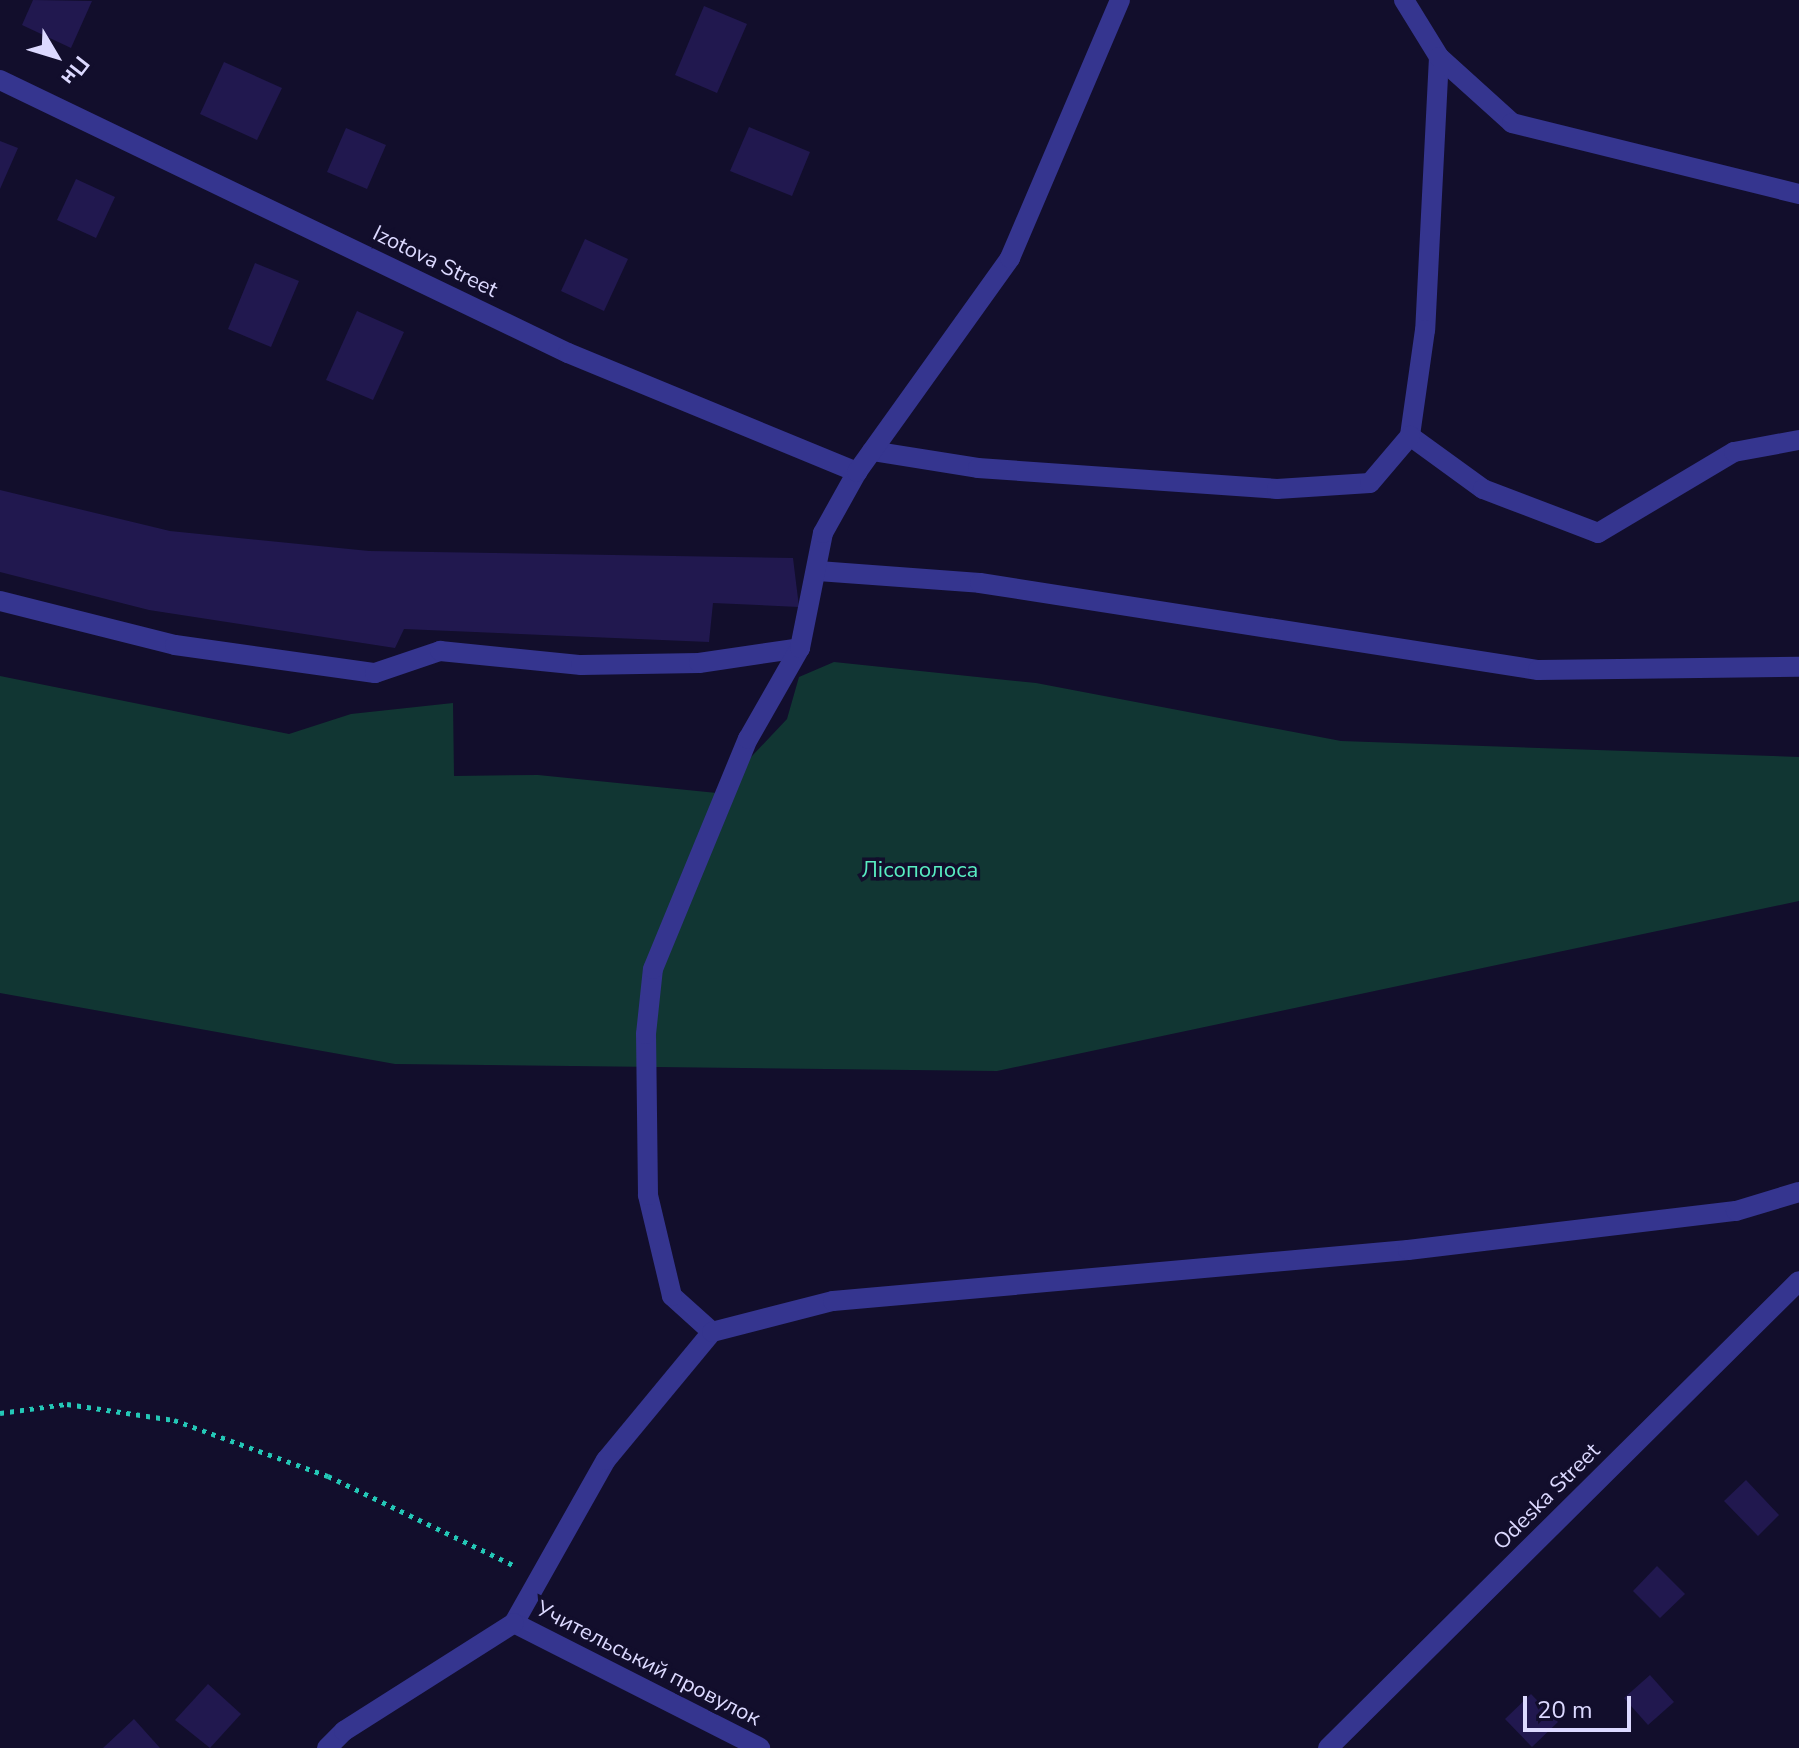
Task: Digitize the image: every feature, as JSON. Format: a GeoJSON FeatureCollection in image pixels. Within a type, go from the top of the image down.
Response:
{"type":"FeatureCollection","features":[{"type":"Feature","properties":{"kind":"street"},"geometry":{"type":"LineString","coordinates":[[712,1332],[672,1296],[648,1195],[646,1034],[653,969],[748,739],[800,648],[818,571],[823,533],[857,472],[1010,258],[1120,0]]}},
{"type":"Feature","properties":{"kind":"street"},"geometry":{"type":"LineString","coordinates":[[1404,0],[1439,57],[1512,123],[1799,194]]}},
{"type":"Feature","properties":{"kind":"street"},"geometry":{"type":"LineString","coordinates":[[872,451],[978,468],[1277,489],[1370,483],[1410,436],[1425,330],[1439,57]]}},
{"type":"Feature","properties":{"kind":"street","name":"Izotova Street"},"geometry":{"type":"LineString","coordinates":[[0,80],[568,353],[857,472]]}},
{"type":"Feature","properties":{"kind":"street"},"geometry":{"type":"LineString","coordinates":[[1410,436],[1483,489],[1598,533],[1734,452],[1799,440]]}},
{"type":"Feature","properties":{"kind":"street"},"geometry":{"type":"LineString","coordinates":[[818,571],[980,583],[1538,670],[1799,667]]}},
{"type":"Feature","properties":{"kind":"street"},"geometry":{"type":"LineString","coordinates":[[0,601],[175,645],[375,673],[440,651],[581,665],[699,663],[800,648]]}},
{"type":"Feature","properties":{"kind":"street"},"geometry":{"type":"LineString","coordinates":[[327,1748],[344,1731],[514,1623],[537,1577],[606,1460],[712,1332],[833,1301],[1408,1250],[1736,1211],[1799,1192]]}},
{"type":"Feature","properties":{"kind":"street","name":"Odeska Street"},"geometry":{"type":"LineString","coordinates":[[1328,1748],[1799,1281]]}},
{"type":"Feature","properties":{"kind":"street","name":"Учительський провулок"},"geometry":{"type":"LineString","coordinates":[[514,1623],[760,1748]]}},
{"type":"Feature","properties":{"kind":"path"},"geometry":{"type":"LineString","coordinates":[[0,1413],[67,1404],[174,1420],[328,1476],[537,1577]]}},
{"type":"Feature","properties":{"kind":"green space","name":"Лісополоса"},"geometry":{"type":"Polygon","coordinates":[[[834,662],[1036,683],[1341,741],[1799,757],[1799,901],[997,1071],[395,1064],[0,993],[0,676],[289,734],[351,714],[453,703],[454,776],[538,775],[717,793],[787,719],[799,677],[834,662]]]}},
{"type":"Feature","properties":{"kind":"building"},"geometry":{"type":"Polygon","coordinates":[[[33,0],[92,1],[71,48],[22,25],[33,0]]]}},
{"type":"Feature","properties":{"kind":"building"},"geometry":{"type":"Polygon","coordinates":[[[704,6],[747,24],[717,93],[675,75],[704,6]]]}},
{"type":"Feature","properties":{"kind":"building"},"geometry":{"type":"Polygon","coordinates":[[[224,62],[282,88],[257,140],[200,114],[224,62]]]}},
{"type":"Feature","properties":{"kind":"building"},"geometry":{"type":"Polygon","coordinates":[[[749,127],[810,152],[792,196],[730,171],[749,127]]]}},
{"type":"Feature","properties":{"kind":"building"},"geometry":{"type":"Polygon","coordinates":[[[346,128],[386,145],[367,189],[327,172],[346,128]]]}},
{"type":"Feature","properties":{"kind":"building"},"geometry":{"type":"Polygon","coordinates":[[[0,141],[18,148],[0,189],[0,141]]]}},
{"type":"Feature","properties":{"kind":"building"},"geometry":{"type":"Polygon","coordinates":[[[76,179],[115,197],[96,238],[57,220],[76,179]]]}},
{"type":"Feature","properties":{"kind":"building"},"geometry":{"type":"Polygon","coordinates":[[[585,239],[628,259],[604,311],[561,291],[585,239]]]}},
{"type":"Feature","properties":{"kind":"building"},"geometry":{"type":"Polygon","coordinates":[[[255,263],[299,281],[271,347],[228,329],[255,263]]]}},
{"type":"Feature","properties":{"kind":"building"},"geometry":{"type":"Polygon","coordinates":[[[357,311],[404,332],[373,400],[326,380],[357,311]]]}},
{"type":"Feature","properties":{"kind":"building"},"geometry":{"type":"Polygon","coordinates":[[[0,490],[170,531],[369,551],[793,558],[799,607],[713,603],[709,642],[404,629],[395,648],[149,610],[0,572],[0,490]]]}},
{"type":"Feature","properties":{"kind":"building"},"geometry":{"type":"Polygon","coordinates":[[[1746,1480],[1779,1515],[1758,1536],[1724,1501],[1746,1480]]]}},
{"type":"Feature","properties":{"kind":"building"},"geometry":{"type":"Polygon","coordinates":[[[1657,1566],[1685,1594],[1660,1618],[1633,1591],[1657,1566]]]}},
{"type":"Feature","properties":{"kind":"building"},"geometry":{"type":"Polygon","coordinates":[[[1650,1675],[1674,1702],[1648,1725],[1624,1698],[1650,1675]]]}},
{"type":"Feature","properties":{"kind":"building"},"geometry":{"type":"Polygon","coordinates":[[[208,1684],[241,1714],[210,1748],[175,1720],[208,1684]]]}},
{"type":"Feature","properties":{"kind":"building"},"geometry":{"type":"Polygon","coordinates":[[[1531,1694],[1558,1722],[1532,1747],[1505,1719],[1531,1694]]]}},
{"type":"Feature","properties":{"kind":"building"},"geometry":{"type":"Polygon","coordinates":[[[134,1719],[160,1748],[103,1748],[134,1719]]]}}]}
